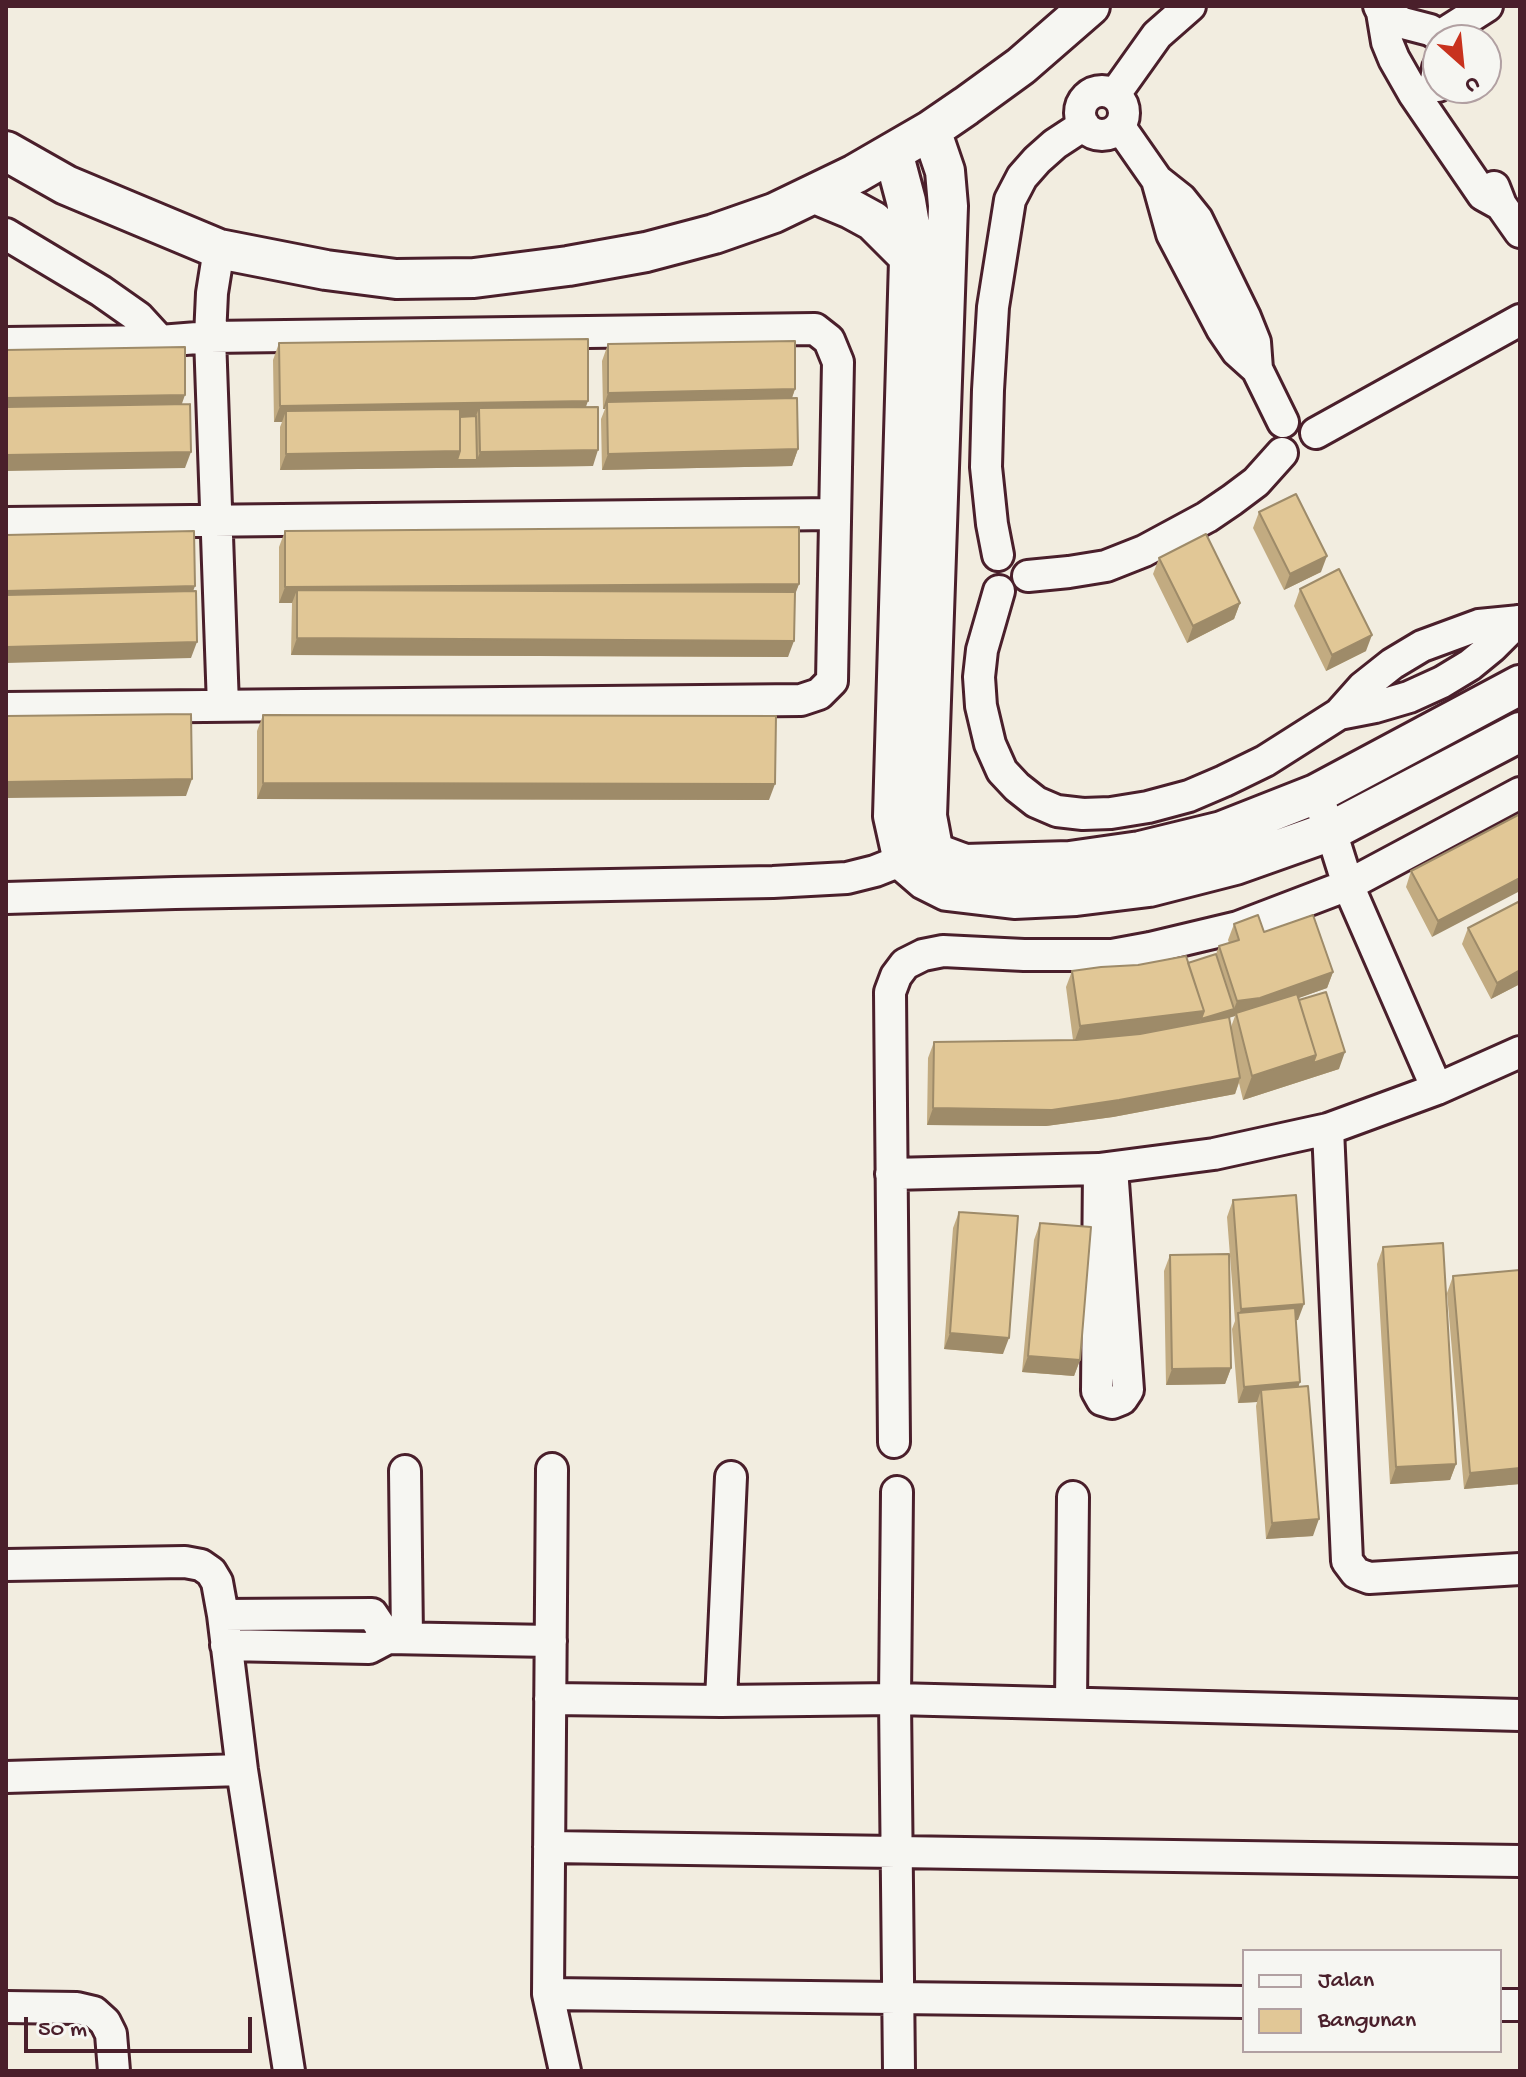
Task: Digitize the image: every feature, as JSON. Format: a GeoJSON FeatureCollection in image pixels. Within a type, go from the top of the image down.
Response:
{"type":"FeatureCollection","features":[{"type":"Feature","properties":{"kind":"street"},"geometry":{"type":"LineString","coordinates":[[6,151],[66,185],[219,249],[326,270],[396,279],[474,278],[568,266],[646,252],[714,234],[774,213],[815,194],[931,130],[1021,66],[1090,6]]}},
{"type":"Feature","properties":{"kind":"street"},"geometry":{"type":"LineString","coordinates":[[1115,94],[1157,35],[1190,6]]}},
{"type":"Feature","properties":{"kind":"street"},"geometry":{"type":"LineString","coordinates":[[1461,24],[1487,6]]}},
{"type":"Feature","properties":{"kind":"street"},"geometry":{"type":"LineString","coordinates":[[1380,9],[1403,23],[1422,28]]}},
{"type":"Feature","properties":{"kind":"street"},"geometry":{"type":"LineString","coordinates":[[1380,9],[1387,42],[1414,94],[1483,195],[1501,205]]}},
{"type":"Feature","properties":{"kind":"street"},"geometry":{"type":"LineString","coordinates":[[1098,90],[1115,94],[1124,106],[1124,121],[1106,135],[1097,135],[1084,125],[1080,118],[1083,100],[1098,90]]}},
{"type":"Feature","properties":{"kind":"street"},"geometry":{"type":"LineString","coordinates":[[1445,104],[1494,186],[1501,205],[1520,232]]}},
{"type":"Feature","properties":{"kind":"street"},"geometry":{"type":"LineString","coordinates":[[998,555],[986,467],[988,390],[993,307],[1010,200],[1022,177],[1055,144],[1084,125]]}},
{"type":"Feature","properties":{"kind":"street"},"geometry":{"type":"LineString","coordinates":[[1120,127],[1157,180],[1172,234],[1222,329],[1237,351],[1257,369],[1283,422]]}},
{"type":"Feature","properties":{"kind":"street"},"geometry":{"type":"LineString","coordinates":[[918,855],[927,816],[948,206],[945,171],[931,130]]}},
{"type":"Feature","properties":{"kind":"street"},"geometry":{"type":"LineString","coordinates":[[893,152],[910,225],[893,816],[918,855],[925,880],[947,891],[1014,899],[1076,896],[1149,887],[1235,865],[1331,831],[1520,732]]}},
{"type":"Feature","properties":{"kind":"street"},"geometry":{"type":"LineString","coordinates":[[815,194],[873,221],[909,257]]}},
{"type":"Feature","properties":{"kind":"street"},"geometry":{"type":"LineString","coordinates":[[6,234],[44,255],[138,317],[160,341]]}},
{"type":"Feature","properties":{"kind":"street"},"geometry":{"type":"LineString","coordinates":[[219,249],[212,293],[210,337],[223,706]]}},
{"type":"Feature","properties":{"kind":"street"},"geometry":{"type":"LineString","coordinates":[[1316,433],[1520,320]]}},
{"type":"Feature","properties":{"kind":"street"},"geometry":{"type":"LineString","coordinates":[[6,343],[160,341],[210,337],[815,329],[829,340],[838,362],[832,681],[819,694],[801,700],[6,708]]}},
{"type":"Feature","properties":{"kind":"street"},"geometry":{"type":"LineString","coordinates":[[1298,418],[1306,420],[1316,433],[1313,450],[1306,456],[1289,458],[1282,453],[1275,437],[1283,422],[1298,418]]}},
{"type":"Feature","properties":{"kind":"street"},"geometry":{"type":"LineString","coordinates":[[1028,576],[1106,566],[1144,551],[1232,500],[1256,482],[1282,453]]}},
{"type":"Feature","properties":{"kind":"street"},"geometry":{"type":"LineString","coordinates":[[6,523],[835,514]]}},
{"type":"Feature","properties":{"kind":"street"},"geometry":{"type":"LineString","coordinates":[[1015,554],[1023,559],[1028,576],[1017,591],[1008,593],[992,586],[988,569],[998,555],[1015,554]]}},
{"type":"Feature","properties":{"kind":"street"},"geometry":{"type":"LineString","coordinates":[[999,591],[982,650],[979,677],[981,706],[990,744],[1002,771],[1036,802],[1057,811],[1083,814],[1148,807],[1189,796],[1224,781],[1265,761],[1339,714],[1363,687],[1422,646],[1479,625],[1519,621]]}},
{"type":"Feature","properties":{"kind":"street"},"geometry":{"type":"LineString","coordinates":[[1339,714],[1409,697],[1442,682],[1470,665],[1519,621]]}},
{"type":"Feature","properties":{"kind":"street"},"geometry":{"type":"LineString","coordinates":[[6,898],[773,882],[847,878],[918,855],[941,855],[965,864],[1070,861],[1140,851],[1222,831],[1316,794],[1520,685]]}},
{"type":"Feature","properties":{"kind":"street"},"geometry":{"type":"LineString","coordinates":[[894,1442],[890,992],[905,964],[923,955],[943,951],[1112,955],[1238,927],[1348,885],[1520,793]]}},
{"type":"Feature","properties":{"kind":"street"},"geometry":{"type":"LineString","coordinates":[[1316,794],[1348,885],[1437,1089]]}},
{"type":"Feature","properties":{"kind":"street"},"geometry":{"type":"LineString","coordinates":[[891,1174],[1106,1169],[1214,1154],[1328,1129],[1437,1089],[1520,1052]]}},
{"type":"Feature","properties":{"kind":"street"},"geometry":{"type":"LineString","coordinates":[[1328,1129],[1347,1561],[1356,1573],[1369,1578],[1520,1569]]}},
{"type":"Feature","properties":{"kind":"street"},"geometry":{"type":"LineString","coordinates":[[1106,1169],[1128,1390],[1122,1399],[1112,1403],[1102,1400],[1097,1391],[1106,1169]]}},
{"type":"Feature","properties":{"kind":"street"},"geometry":{"type":"LineString","coordinates":[[552,1469],[548,1994],[565,2071]]}},
{"type":"Feature","properties":{"kind":"street"},"geometry":{"type":"LineString","coordinates":[[398,1638],[405,1471]]}},
{"type":"Feature","properties":{"kind":"street"},"geometry":{"type":"LineString","coordinates":[[721,1701],[731,1477]]}},
{"type":"Feature","properties":{"kind":"street"},"geometry":{"type":"LineString","coordinates":[[897,1492],[895,1699],[899,2071]]}},
{"type":"Feature","properties":{"kind":"street"},"geometry":{"type":"LineString","coordinates":[[1071,1703],[1073,1497]]}},
{"type":"Feature","properties":{"kind":"street"},"geometry":{"type":"LineString","coordinates":[[6,1565],[185,1562],[201,1565],[211,1572],[217,1582],[242,1770],[289,2071]]}},
{"type":"Feature","properties":{"kind":"street"},"geometry":{"type":"LineString","coordinates":[[225,1630],[369,1648],[398,1638],[551,1641]]}},
{"type":"Feature","properties":{"kind":"street"},"geometry":{"type":"LineString","coordinates":[[550,1699],[895,1699],[1520,1715]]}},
{"type":"Feature","properties":{"kind":"street"},"geometry":{"type":"LineString","coordinates":[[6,1777],[242,1770]]}},
{"type":"Feature","properties":{"kind":"street"},"geometry":{"type":"LineString","coordinates":[[549,1847],[1520,1861]]}},
{"type":"Feature","properties":{"kind":"street"},"geometry":{"type":"LineString","coordinates":[[548,1994],[1242,2002]]}},
{"type":"Feature","properties":{"kind":"street"},"geometry":{"type":"LineString","coordinates":[[6,2007],[77,2008],[94,2012],[105,2022],[111,2034],[114,2071]]}},
{"type":"Feature","properties":{"kind":"building"},"geometry":{"type":"Polygon","coordinates":[[[588,339],[588,401],[280,406],[279,343],[588,339]]]}},
{"type":"Feature","properties":{"kind":"building"},"geometry":{"type":"Polygon","coordinates":[[[795,341],[795,389],[608,393],[608,344],[795,341]]]}},
{"type":"Feature","properties":{"kind":"building"},"geometry":{"type":"Polygon","coordinates":[[[185,347],[185,395],[6,398],[6,350],[185,347]]]}},
{"type":"Feature","properties":{"kind":"building"},"geometry":{"type":"Polygon","coordinates":[[[797,398],[798,449],[608,454],[607,402],[797,398]]]}},
{"type":"Feature","properties":{"kind":"building"},"geometry":{"type":"Polygon","coordinates":[[[190,404],[191,452],[6,455],[6,407],[190,404]]]}},
{"type":"Feature","properties":{"kind":"building"},"geometry":{"type":"Polygon","coordinates":[[[598,407],[598,450],[480,452],[479,408],[598,407]]]}},
{"type":"Feature","properties":{"kind":"building"},"geometry":{"type":"Polygon","coordinates":[[[460,409],[460,451],[286,454],[286,411],[460,409]]]}},
{"type":"Feature","properties":{"kind":"building"},"geometry":{"type":"Polygon","coordinates":[[[476,416],[477,460],[457,460],[460,417],[476,416]]]}},
{"type":"Feature","properties":{"kind":"building"},"geometry":{"type":"Polygon","coordinates":[[[1296,494],[1327,556],[1290,574],[1259,512],[1296,494]]]}},
{"type":"Feature","properties":{"kind":"building"},"geometry":{"type":"Polygon","coordinates":[[[799,527],[799,584],[285,587],[285,531],[799,527]]]}},
{"type":"Feature","properties":{"kind":"building"},"geometry":{"type":"Polygon","coordinates":[[[194,531],[195,586],[6,591],[6,535],[194,531]]]}},
{"type":"Feature","properties":{"kind":"building"},"geometry":{"type":"Polygon","coordinates":[[[1206,534],[1240,603],[1193,626],[1159,558],[1206,534]]]}},
{"type":"Feature","properties":{"kind":"building"},"geometry":{"type":"Polygon","coordinates":[[[1339,569],[1372,635],[1332,655],[1300,589],[1339,569]]]}},
{"type":"Feature","properties":{"kind":"building"},"geometry":{"type":"Polygon","coordinates":[[[297,590],[795,592],[794,641],[297,638],[297,590]]]}},
{"type":"Feature","properties":{"kind":"building"},"geometry":{"type":"Polygon","coordinates":[[[196,591],[197,642],[6,647],[6,595],[196,591]]]}},
{"type":"Feature","properties":{"kind":"building"},"geometry":{"type":"Polygon","coordinates":[[[191,714],[192,779],[6,782],[6,716],[191,714]]]}},
{"type":"Feature","properties":{"kind":"building"},"geometry":{"type":"Polygon","coordinates":[[[263,715],[776,716],[775,784],[263,783],[263,715]]]}},
{"type":"Feature","properties":{"kind":"building"},"geometry":{"type":"Polygon","coordinates":[[[1520,814],[1520,878],[1438,921],[1411,871],[1520,814]]]}},
{"type":"Feature","properties":{"kind":"building"},"geometry":{"type":"Polygon","coordinates":[[[1520,901],[1520,970],[1497,983],[1468,928],[1520,901]]]}},
{"type":"Feature","properties":{"kind":"building"},"geometry":{"type":"Polygon","coordinates":[[[1258,915],[1264,932],[1313,915],[1333,972],[1260,998],[1237,1001],[1219,946],[1239,940],[1234,924],[1258,915]]]}},
{"type":"Feature","properties":{"kind":"building"},"geometry":{"type":"Polygon","coordinates":[[[1216,954],[1234,1009],[1201,1019],[1204,1011],[1188,963],[1216,954]]]}},
{"type":"Feature","properties":{"kind":"building"},"geometry":{"type":"Polygon","coordinates":[[[1186,956],[1204,1011],[1080,1026],[1072,971],[1138,965],[1186,956]]]}},
{"type":"Feature","properties":{"kind":"building"},"geometry":{"type":"Polygon","coordinates":[[[1326,992],[1345,1052],[1313,1063],[1316,1055],[1299,1000],[1326,992]]]}},
{"type":"Feature","properties":{"kind":"building"},"geometry":{"type":"Polygon","coordinates":[[[1297,994],[1316,1055],[1252,1076],[1236,1013],[1297,994]]]}},
{"type":"Feature","properties":{"kind":"building"},"geometry":{"type":"Polygon","coordinates":[[[1229,1017],[1240,1078],[1052,1110],[933,1108],[934,1042],[1076,1040],[1140,1034],[1229,1017]]]}},
{"type":"Feature","properties":{"kind":"building"},"geometry":{"type":"Polygon","coordinates":[[[1296,1195],[1304,1304],[1241,1309],[1233,1200],[1296,1195]]]}},
{"type":"Feature","properties":{"kind":"building"},"geometry":{"type":"Polygon","coordinates":[[[959,1212],[1018,1216],[1009,1338],[950,1333],[959,1212]]]}},
{"type":"Feature","properties":{"kind":"building"},"geometry":{"type":"Polygon","coordinates":[[[1040,1223],[1091,1227],[1080,1360],[1028,1356],[1040,1223]]]}},
{"type":"Feature","properties":{"kind":"building"},"geometry":{"type":"Polygon","coordinates":[[[1443,1243],[1456,1464],[1396,1467],[1383,1247],[1443,1243]]]}},
{"type":"Feature","properties":{"kind":"building"},"geometry":{"type":"Polygon","coordinates":[[[1229,1254],[1231,1368],[1172,1369],[1170,1255],[1229,1254]]]}},
{"type":"Feature","properties":{"kind":"building"},"geometry":{"type":"Polygon","coordinates":[[[1520,1270],[1520,1468],[1470,1473],[1453,1276],[1520,1270]]]}},
{"type":"Feature","properties":{"kind":"building"},"geometry":{"type":"Polygon","coordinates":[[[1295,1308],[1300,1382],[1244,1387],[1238,1313],[1295,1308]]]}},
{"type":"Feature","properties":{"kind":"building"},"geometry":{"type":"Polygon","coordinates":[[[1308,1386],[1319,1519],[1272,1523],[1261,1390],[1308,1386]]]}},
{"type":"Feature","properties":{"kind":"waterway"},"geometry":{"type":"LineString","coordinates":[[1340,804],[1520,707]]}},
{"type":"Feature","properties":{"kind":"waterway"},"geometry":{"type":"LineString","coordinates":[[1269,832],[1300,822]]}}]}
